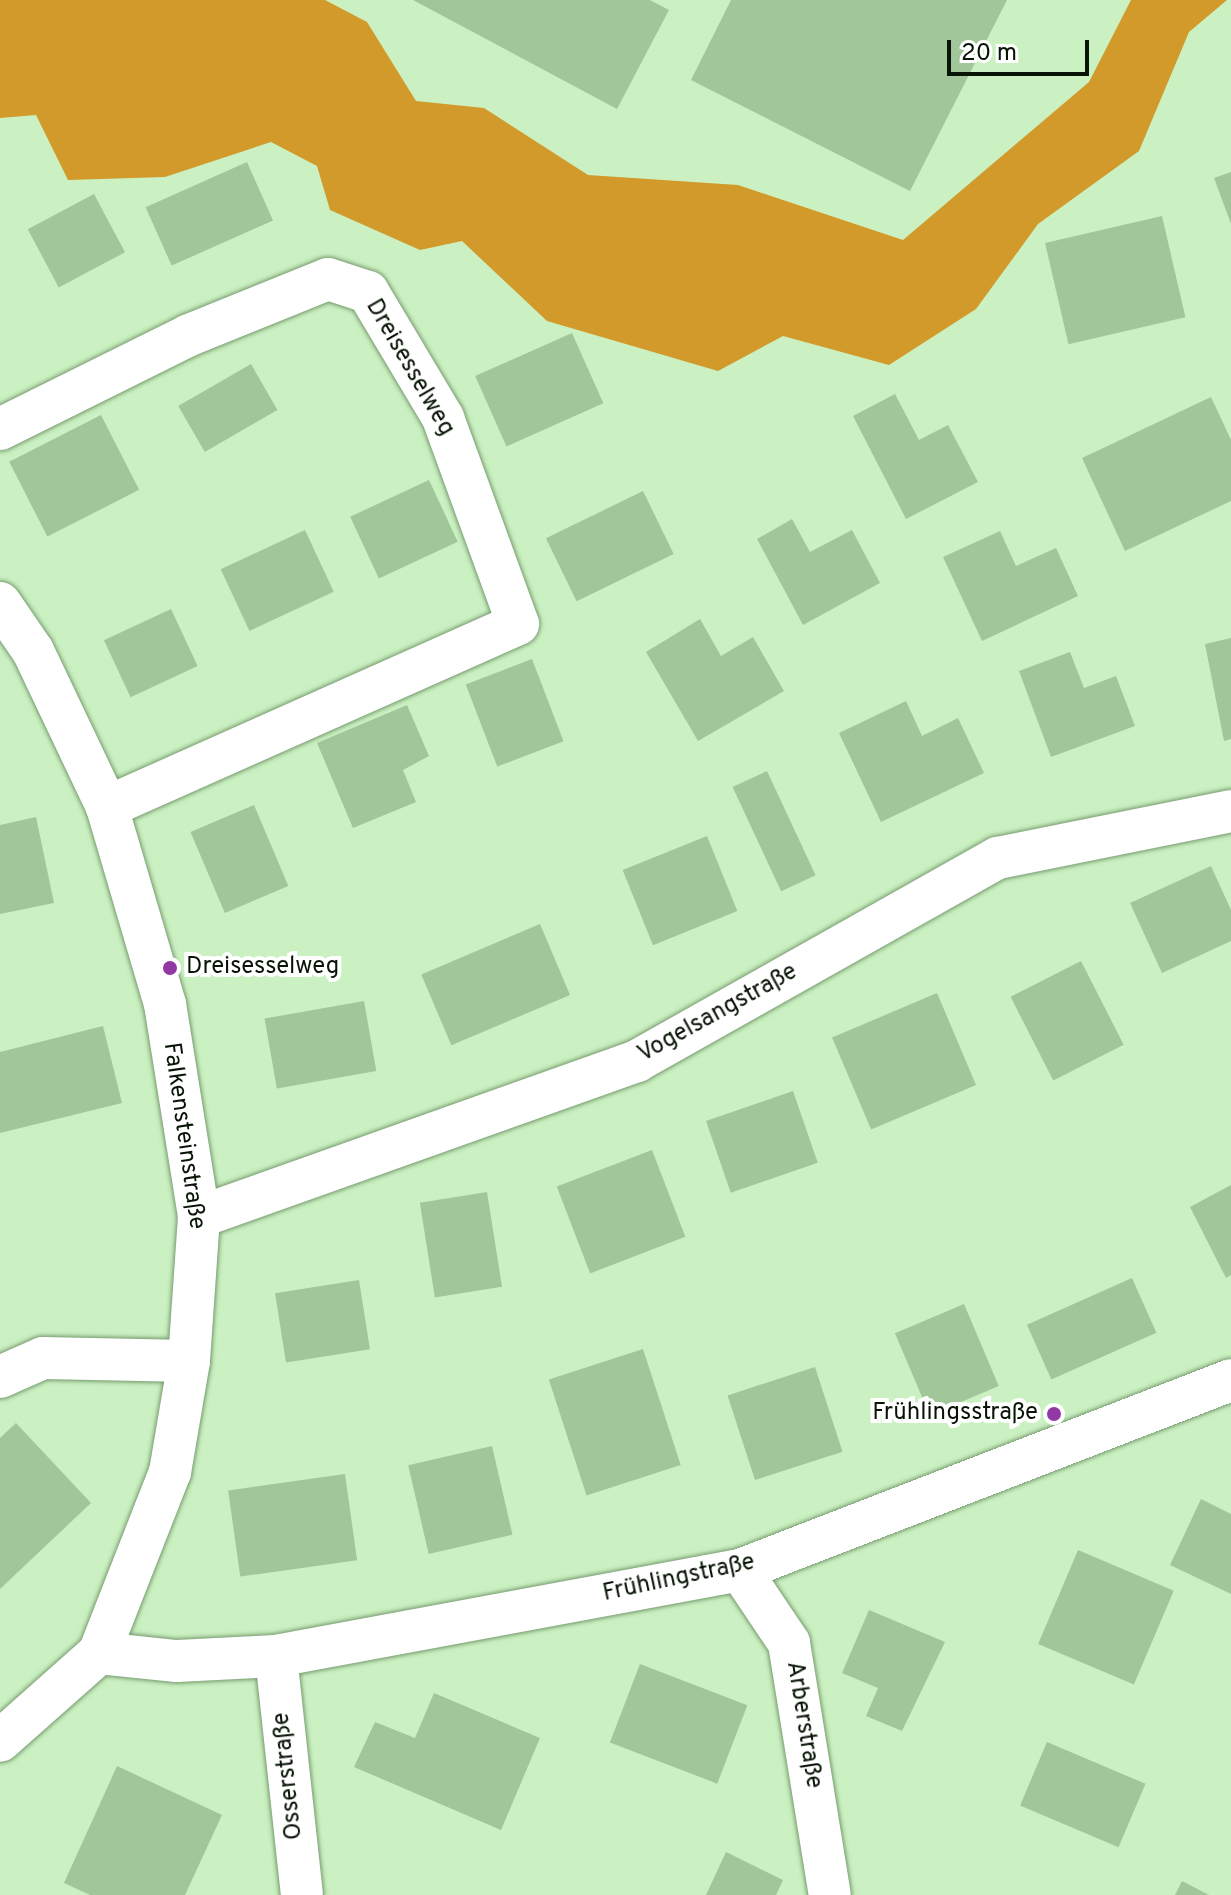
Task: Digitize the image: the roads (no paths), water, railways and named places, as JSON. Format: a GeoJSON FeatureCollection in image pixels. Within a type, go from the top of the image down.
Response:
{"type":"FeatureCollection","features":[{"type":"Feature","properties":{"kind":"street","name":"Dreisesselweg"},"geometry":{"type":"LineString","coordinates":[[0,429],[187,336],[328,279],[368,292],[443,418],[518,624],[107,807]]}},
{"type":"Feature","properties":{"kind":"street","name":"Falkensteinstraße"},"geometry":{"type":"LineString","coordinates":[[0,603],[33,651],[107,807],[165,1004],[199,1217],[189,1361],[170,1472],[99,1653],[0,1741]]}},
{"type":"Feature","properties":{"kind":"street","name":"Vogelsangstraße"},"geometry":{"type":"LineString","coordinates":[[199,1217],[637,1061],[998,858],[1231,811]]}},
{"type":"Feature","properties":{"kind":"street"},"geometry":{"type":"LineString","coordinates":[[0,1377],[43,1358],[189,1361]]}},
{"type":"Feature","properties":{"kind":"street","name":"Frühlingstraße"},"geometry":{"type":"LineString","coordinates":[[99,1653],[177,1661],[276,1656],[740,1570],[1231,1380]]}},
{"type":"Feature","properties":{"kind":"street","name":"Arberstraße"},"geometry":{"type":"LineString","coordinates":[[740,1570],[789,1643],[830,1895]]}},
{"type":"Feature","properties":{"kind":"street","name":"Osserstraße"},"geometry":{"type":"LineString","coordinates":[[276,1656],[302,1895]]}},
{"type":"Feature","properties":{"kind":"place","name":"Dreisesselweg"},"geometry":{"type":"Point","coordinates":[170,968]}},
{"type":"Feature","properties":{"kind":"place","name":"Frühlingsstraße"},"geometry":{"type":"Point","coordinates":[1054,1414]}}]}
